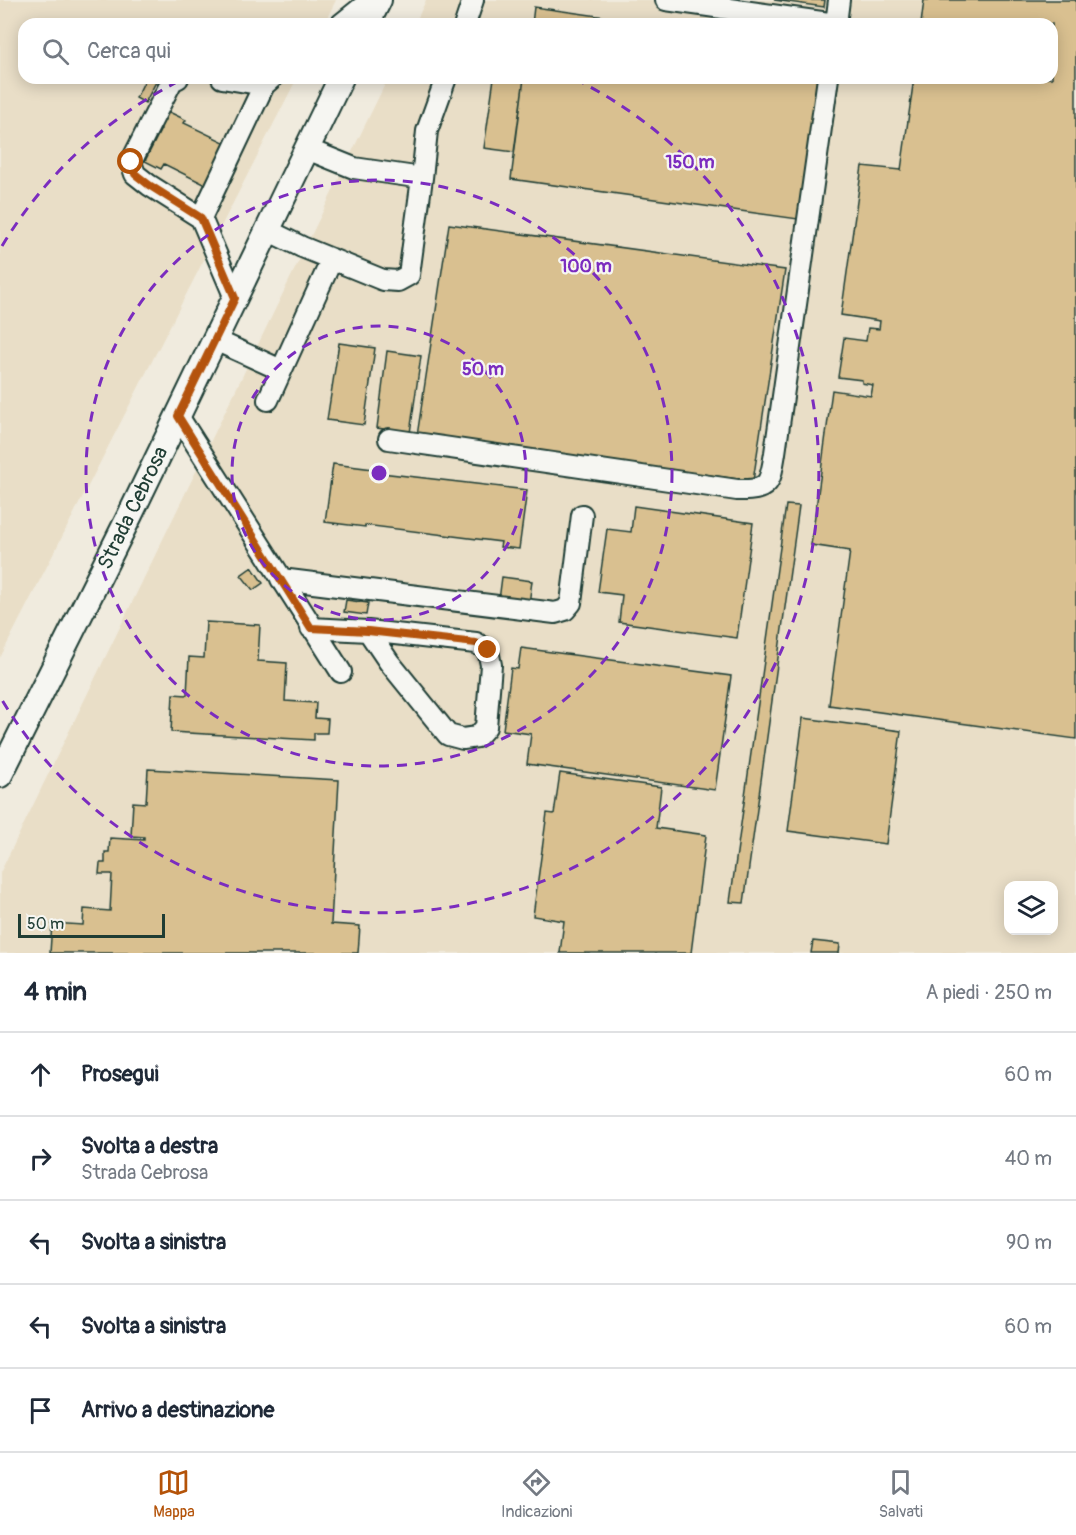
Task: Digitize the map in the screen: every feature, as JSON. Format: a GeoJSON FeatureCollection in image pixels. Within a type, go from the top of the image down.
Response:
{"type":"FeatureCollection","features":[{"type":"Feature","properties":{"kind":"main road"},"geometry":{"type":"LineString","coordinates":[[370,18],[379,0]]}},
{"type":"Feature","properties":{"kind":"main road","name":"Strada Cebrosa"},"geometry":{"type":"LineString","coordinates":[[0,775],[178,416],[338,84]]}},
{"type":"Feature","properties":{"kind":"lane"},"geometry":{"type":"LineString","coordinates":[[348,18],[371,0]]}},
{"type":"Feature","properties":{"kind":"lane"},"geometry":{"type":"LineString","coordinates":[[467,18],[473,0]]}},
{"type":"Feature","properties":{"kind":"lane"},"geometry":{"type":"LineString","coordinates":[[666,0],[794,18]]}},
{"type":"Feature","properties":{"kind":"lane"},"geometry":{"type":"LineString","coordinates":[[837,18],[839,0]]}},
{"type":"Feature","properties":{"kind":"lane"},"geometry":{"type":"LineString","coordinates":[[170,84],[131,162],[135,174],[201,218],[235,298]]}},
{"type":"Feature","properties":{"kind":"lane"},"geometry":{"type":"LineString","coordinates":[[201,218],[267,84]]}},
{"type":"Feature","properties":{"kind":"lane"},"geometry":{"type":"LineString","coordinates":[[267,231],[383,280],[398,281],[409,275],[427,131],[444,84]]}},
{"type":"Feature","properties":{"kind":"lane"},"geometry":{"type":"LineString","coordinates":[[389,440],[737,490],[754,490],[765,486],[771,478],[776,453],[827,84]]}},
{"type":"Feature","properties":{"kind":"lane"},"geometry":{"type":"LineString","coordinates":[[307,149],[354,168],[422,178]]}},
{"type":"Feature","properties":{"kind":"lane"},"geometry":{"type":"LineString","coordinates":[[268,400],[332,260]]}},
{"type":"Feature","properties":{"kind":"lane"},"geometry":{"type":"LineString","coordinates":[[215,340],[282,370]]}},
{"type":"Feature","properties":{"kind":"lane"},"geometry":{"type":"LineString","coordinates":[[178,416],[340,672]]}},
{"type":"Feature","properties":{"kind":"lane"},"geometry":{"type":"LineString","coordinates":[[282,579],[555,613],[565,610],[571,603],[582,515]]}},
{"type":"Feature","properties":{"kind":"lane"},"geometry":{"type":"LineString","coordinates":[[311,628],[368,631],[476,643],[488,650],[491,665],[486,727],[477,737],[463,739],[448,735],[389,662],[368,631]]}},
{"type":"Feature","properties":{"kind":"shaded area"},"geometry":{"type":"Polygon","coordinates":[[[0,0],[336,0],[327,18],[18,18],[18,84],[294,84],[0,658],[0,0]]]}},
{"type":"Feature","properties":{"kind":"shaded area"},"geometry":{"type":"Polygon","coordinates":[[[426,0],[1076,0],[1076,953],[0,953],[0,873],[385,84],[1058,84],[1058,18],[418,18],[426,0]]]}},
{"type":"Feature","properties":{"kind":"building"},"geometry":{"type":"Polygon","coordinates":[[[774,0],[825,0],[824,7],[774,0]]]}},
{"type":"Feature","properties":{"kind":"building"},"geometry":{"type":"Polygon","coordinates":[[[924,0],[1076,0],[1076,739],[829,705],[850,551],[811,545],[832,390],[871,396],[873,385],[862,383],[862,380],[838,377],[844,338],[866,341],[868,328],[879,329],[880,321],[841,315],[862,166],[901,170],[913,84],[1058,84],[1058,18],[922,18],[924,0]]]}},
{"type":"Feature","properties":{"kind":"building"},"geometry":{"type":"Polygon","coordinates":[[[534,7],[612,18],[533,18],[534,7]]]}},
{"type":"Feature","properties":{"kind":"building"},"geometry":{"type":"Polygon","coordinates":[[[143,84],[155,84],[145,103],[136,98],[143,84]]]}},
{"type":"Feature","properties":{"kind":"building"},"geometry":{"type":"Polygon","coordinates":[[[493,84],[523,84],[514,152],[484,148],[493,84]]]}},
{"type":"Feature","properties":{"kind":"building"},"geometry":{"type":"Polygon","coordinates":[[[523,84],[817,84],[798,219],[511,179],[523,84]]]}},
{"type":"Feature","properties":{"kind":"building"},"geometry":{"type":"Polygon","coordinates":[[[165,110],[186,120],[184,123],[226,143],[206,185],[164,164],[161,169],[145,161],[161,129],[157,127],[165,110]]]}},
{"type":"Feature","properties":{"kind":"building"},"geometry":{"type":"Polygon","coordinates":[[[449,224],[785,270],[753,481],[417,436],[449,224]]]}},
{"type":"Feature","properties":{"kind":"building"},"geometry":{"type":"Polygon","coordinates":[[[339,343],[375,348],[364,425],[327,420],[339,343]]]}},
{"type":"Feature","properties":{"kind":"building"},"geometry":{"type":"Polygon","coordinates":[[[387,351],[421,356],[410,433],[377,428],[387,351]]]}},
{"type":"Feature","properties":{"kind":"building"},"geometry":{"type":"Polygon","coordinates":[[[333,464],[373,469],[373,472],[527,490],[519,549],[500,547],[501,542],[325,522],[333,464]]]}},
{"type":"Feature","properties":{"kind":"building"},"geometry":{"type":"Polygon","coordinates":[[[786,505],[799,506],[744,903],[730,902],[786,505]]]}},
{"type":"Feature","properties":{"kind":"building"},"geometry":{"type":"Polygon","coordinates":[[[634,506],[753,523],[737,638],[619,622],[622,595],[598,592],[607,529],[631,532],[634,506]]]}},
{"type":"Feature","properties":{"kind":"building"},"geometry":{"type":"Polygon","coordinates":[[[252,567],[263,583],[253,590],[241,575],[252,567]]]}},
{"type":"Feature","properties":{"kind":"building"},"geometry":{"type":"Polygon","coordinates":[[[502,577],[532,581],[529,604],[499,600],[502,577]]]}},
{"type":"Feature","properties":{"kind":"building"},"geometry":{"type":"Polygon","coordinates":[[[346,600],[368,603],[366,615],[344,612],[346,600]]]}},
{"type":"Feature","properties":{"kind":"building"},"geometry":{"type":"Polygon","coordinates":[[[206,622],[260,625],[258,661],[287,663],[285,701],[316,703],[315,718],[328,719],[327,733],[314,733],[314,740],[171,732],[173,694],[187,695],[189,657],[204,658],[206,622]]]}},
{"type":"Feature","properties":{"kind":"building"},"geometry":{"type":"Polygon","coordinates":[[[521,648],[731,676],[715,790],[527,764],[531,734],[503,730],[511,668],[518,669],[521,648]]]}},
{"type":"Feature","properties":{"kind":"building"},"geometry":{"type":"Polygon","coordinates":[[[803,718],[901,731],[886,844],[788,831],[803,718]]]}},
{"type":"Feature","properties":{"kind":"building"},"geometry":{"type":"Polygon","coordinates":[[[148,769],[339,780],[331,924],[360,926],[358,953],[50,953],[52,923],[83,925],[84,909],[110,911],[112,874],[99,874],[100,863],[105,863],[105,852],[109,852],[110,838],[144,840],[144,837],[131,836],[133,802],[146,803],[148,769]]]}},
{"type":"Feature","properties":{"kind":"building"},"geometry":{"type":"Polygon","coordinates":[[[560,773],[661,787],[656,828],[706,835],[691,953],[560,953],[564,921],[533,916],[547,813],[554,814],[560,773]]]}},
{"type":"Feature","properties":{"kind":"building"},"geometry":{"type":"Polygon","coordinates":[[[813,941],[840,944],[839,953],[811,953],[813,941]]]}},
{"type":"Feature","properties":{"kind":"route"},"geometry":{"type":"LineString","coordinates":[[131,162],[135,174],[201,218],[235,298],[178,416],[311,628],[368,631],[476,643],[488,650]]}}]}
